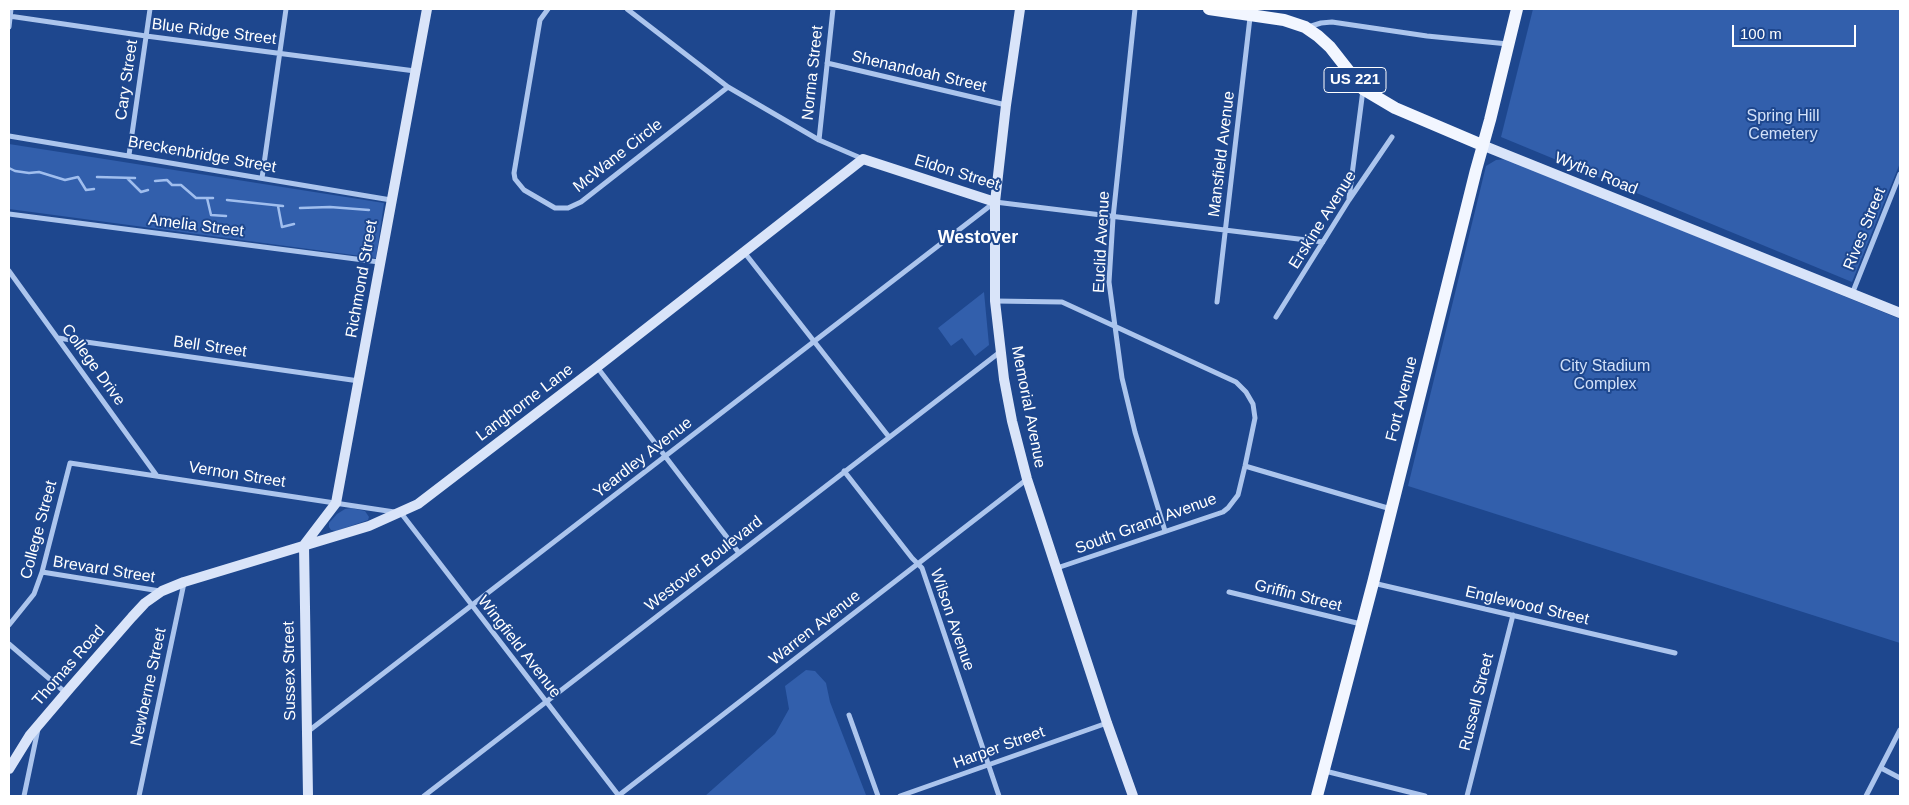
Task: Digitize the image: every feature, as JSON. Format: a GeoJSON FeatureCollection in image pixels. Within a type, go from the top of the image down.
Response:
{"type":"FeatureCollection","features":[{"type":"Feature","properties":{"kind":"main road","name":"US 221"},"geometry":{"type":"LineString","coordinates":[[1209,9],[1251,11],[1306,27]]}},
{"type":"Feature","properties":{"kind":"main road","name":"Fort Avenue"},"geometry":{"type":"LineString","coordinates":[[1317,796],[1373,583],[1517,9]]}},
{"type":"Feature","properties":{"kind":"main road","name":"Wythe Road"},"geometry":{"type":"LineString","coordinates":[[1306,27],[1330,47],[1363,89],[1395,108],[1482,145]]}},
{"type":"Feature","properties":{"kind":"street"},"geometry":{"type":"LineString","coordinates":[[9,27],[12,9]]}},
{"type":"Feature","properties":{"kind":"street","name":"Cary Street"},"geometry":{"type":"LineString","coordinates":[[129,155],[150,9]]}},
{"type":"Feature","properties":{"kind":"street"},"geometry":{"type":"LineString","coordinates":[[262,178],[286,9]]}},
{"type":"Feature","properties":{"kind":"street","name":"Richmond Street"},"geometry":{"type":"LineString","coordinates":[[304,545],[336,503],[427,9]]}},
{"type":"Feature","properties":{"kind":"street","name":"McWane Circle"},"geometry":{"type":"LineString","coordinates":[[548,9],[540,20],[514,174],[515,179],[524,190],[555,208],[568,208],[581,202],[728,87]]}},
{"type":"Feature","properties":{"kind":"street","name":"Eldon Street"},"geometry":{"type":"LineString","coordinates":[[627,9],[728,87],[819,140],[863,159],[995,202],[1113,218],[1323,242]]}},
{"type":"Feature","properties":{"kind":"street","name":"Norma Street"},"geometry":{"type":"LineString","coordinates":[[819,140],[833,9]]}},
{"type":"Feature","properties":{"kind":"street","name":"Memorial Avenue"},"geometry":{"type":"LineString","coordinates":[[1020,9],[1006,105],[995,202],[995,301],[1000,351],[1012,421],[1027,479],[1133,796]]}},
{"type":"Feature","properties":{"kind":"street","name":"Euclid Avenue"},"geometry":{"type":"LineString","coordinates":[[1135,9],[1113,218],[1109,282],[1122,378],[1135,432],[1166,531]]}},
{"type":"Feature","properties":{"kind":"street","name":"Mansfield Avenue"},"geometry":{"type":"LineString","coordinates":[[1217,302],[1251,11]]}},
{"type":"Feature","properties":{"kind":"street","name":"Blue Ridge Street"},"geometry":{"type":"LineString","coordinates":[[10,16],[416,72]]}},
{"type":"Feature","properties":{"kind":"street"},"geometry":{"type":"LineString","coordinates":[[1306,27],[1332,22],[1427,36],[1508,44]]}},
{"type":"Feature","properties":{"kind":"street","name":"Shenandoah Street"},"geometry":{"type":"LineString","coordinates":[[827,63],[1006,105]]}},
{"type":"Feature","properties":{"kind":"street"},"geometry":{"type":"LineString","coordinates":[[1349,200],[1363,89]]}},
{"type":"Feature","properties":{"kind":"street","name":"Breckenbridge Street"},"geometry":{"type":"LineString","coordinates":[[9,136],[391,200]]}},
{"type":"Feature","properties":{"kind":"street","name":"Erskine Avenue"},"geometry":{"type":"LineString","coordinates":[[1276,317],[1349,200],[1392,137]]}},
{"type":"Feature","properties":{"kind":"street","name":"Wythe Road"},"geometry":{"type":"LineString","coordinates":[[1482,145],[1900,313]]}},
{"type":"Feature","properties":{"kind":"street","name":"Langhorne Lane"},"geometry":{"type":"LineString","coordinates":[[162,591],[184,582],[369,526],[418,504],[863,159]]}},
{"type":"Feature","properties":{"kind":"street","name":"Rives Street"},"geometry":{"type":"LineString","coordinates":[[1852,294],[1900,176]]}},
{"type":"Feature","properties":{"kind":"street","name":"Yeardley Avenue"},"geometry":{"type":"LineString","coordinates":[[306,734],[995,202]]}},
{"type":"Feature","properties":{"kind":"street","name":"Amelia Street"},"geometry":{"type":"LineString","coordinates":[[9,214],[379,262]]}},
{"type":"Feature","properties":{"kind":"street"},"geometry":{"type":"LineString","coordinates":[[744,252],[888,437]]}},
{"type":"Feature","properties":{"kind":"street","name":"College Drive"},"geometry":{"type":"LineString","coordinates":[[9,270],[157,476]]}},
{"type":"Feature","properties":{"kind":"street","name":"South Grand Avenue"},"geometry":{"type":"LineString","coordinates":[[995,301],[1062,302],[1236,382],[1246,392],[1253,404],[1255,418],[1245,466],[1238,495],[1228,508],[1223,512],[1057,568]]}},
{"type":"Feature","properties":{"kind":"street","name":"Bell Street"},"geometry":{"type":"LineString","coordinates":[[58,338],[359,381]]}},
{"type":"Feature","properties":{"kind":"street","name":"Westover Boulevard"},"geometry":{"type":"LineString","coordinates":[[424,796],[1000,351]]}},
{"type":"Feature","properties":{"kind":"street"},"geometry":{"type":"LineString","coordinates":[[597,367],[739,553]]}},
{"type":"Feature","properties":{"kind":"street","name":"Vernon Street"},"geometry":{"type":"LineString","coordinates":[[70,463],[401,512]]}},
{"type":"Feature","properties":{"kind":"street","name":"College Street"},"geometry":{"type":"LineString","coordinates":[[9,625],[34,594],[42,572],[70,463]]}},
{"type":"Feature","properties":{"kind":"street"},"geometry":{"type":"LineString","coordinates":[[1245,466],[1391,510]]}},
{"type":"Feature","properties":{"kind":"street","name":"Wilson Avenue"},"geometry":{"type":"LineString","coordinates":[[844,471],[922,568],[999,796]]}},
{"type":"Feature","properties":{"kind":"street","name":"Warren Avenue"},"geometry":{"type":"LineString","coordinates":[[618,796],[1027,479]]}},
{"type":"Feature","properties":{"kind":"street","name":"Wingfield Avenue"},"geometry":{"type":"LineString","coordinates":[[401,512],[618,796]]}},
{"type":"Feature","properties":{"kind":"street","name":"Sussex Street"},"geometry":{"type":"LineString","coordinates":[[304,545],[308,796]]}},
{"type":"Feature","properties":{"kind":"street","name":"Brevard Street"},"geometry":{"type":"LineString","coordinates":[[42,572],[162,591]]}},
{"type":"Feature","properties":{"kind":"street","name":"Newberne Street"},"geometry":{"type":"LineString","coordinates":[[140,796],[184,582]]}},
{"type":"Feature","properties":{"kind":"street","name":"Englewood Street"},"geometry":{"type":"LineString","coordinates":[[1373,583],[1675,654]]}},
{"type":"Feature","properties":{"kind":"street","name":"Thomas Road"},"geometry":{"type":"LineString","coordinates":[[9,769],[39,724],[132,617],[162,591]]}},
{"type":"Feature","properties":{"kind":"street","name":"Griffin Street"},"geometry":{"type":"LineString","coordinates":[[1229,592],[1362,624]]}},
{"type":"Feature","properties":{"kind":"street","name":"Russell Street"},"geometry":{"type":"LineString","coordinates":[[1467,796],[1512,615]]}},
{"type":"Feature","properties":{"kind":"street"},"geometry":{"type":"LineString","coordinates":[[9,644],[66,693]]}},
{"type":"Feature","properties":{"kind":"street"},"geometry":{"type":"LineString","coordinates":[[849,714],[878,796]]}},
{"type":"Feature","properties":{"kind":"street","name":"Harper Street"},"geometry":{"type":"LineString","coordinates":[[900,796],[1107,722]]}},
{"type":"Feature","properties":{"kind":"street"},"geometry":{"type":"LineString","coordinates":[[24,796],[39,724]]}},
{"type":"Feature","properties":{"kind":"street"},"geometry":{"type":"LineString","coordinates":[[1866,796],[1900,730]]}},
{"type":"Feature","properties":{"kind":"street"},"geometry":{"type":"LineString","coordinates":[[1881,768],[1900,778]]}},
{"type":"Feature","properties":{"kind":"street"},"geometry":{"type":"LineString","coordinates":[[1324,771],[1425,796]]}},
{"type":"Feature","properties":{"kind":"green space","name":"Spring Hill Cemetery"},"geometry":{"type":"Polygon","coordinates":[[[1533,9],[1900,9],[1900,163],[1852,282],[1501,137],[1533,9]]]}},
{"type":"Feature","properties":{"kind":"green space"},"geometry":{"type":"Polygon","coordinates":[[[9,144],[384,203],[376,258],[9,209],[9,144]]]}},
{"type":"Feature","properties":{"kind":"green space","name":"City Stadium Complex"},"geometry":{"type":"Polygon","coordinates":[[[1507,159],[1900,319],[1900,643],[1408,486],[1486,166],[1496,160],[1507,159]]]}},
{"type":"Feature","properties":{"kind":"green space"},"geometry":{"type":"Polygon","coordinates":[[[984,292],[989,345],[975,356],[962,338],[951,346],[938,328],[984,292]]]}},
{"type":"Feature","properties":{"kind":"green space"},"geometry":{"type":"Polygon","coordinates":[[[351,508],[365,511],[369,517],[368,520],[336,531],[331,530],[329,523],[337,514],[351,508]]]}},
{"type":"Feature","properties":{"kind":"green space"},"geometry":{"type":"Polygon","coordinates":[[[806,670],[815,671],[826,683],[830,702],[866,795],[705,796],[775,734],[789,709],[785,686],[806,670]]]}},
{"type":"Feature","properties":{"kind":"waterway"},"geometry":{"type":"LineString","coordinates":[[9,168],[29,173],[39,172],[65,180],[78,177],[86,190],[94,189]]}},
{"type":"Feature","properties":{"kind":"waterway"},"geometry":{"type":"LineString","coordinates":[[97,177],[135,178]]}},
{"type":"Feature","properties":{"kind":"waterway"},"geometry":{"type":"LineString","coordinates":[[127,178],[141,192],[148,190]]}},
{"type":"Feature","properties":{"kind":"waterway"},"geometry":{"type":"LineString","coordinates":[[155,181],[167,180],[172,185],[181,185],[196,198],[213,198]]}},
{"type":"Feature","properties":{"kind":"waterway"},"geometry":{"type":"LineString","coordinates":[[207,198],[211,215],[226,216]]}},
{"type":"Feature","properties":{"kind":"waterway"},"geometry":{"type":"LineString","coordinates":[[227,200],[283,206]]}},
{"type":"Feature","properties":{"kind":"waterway"},"geometry":{"type":"LineString","coordinates":[[278,206],[282,227],[294,224]]}},
{"type":"Feature","properties":{"kind":"waterway"},"geometry":{"type":"LineString","coordinates":[[300,208],[330,207],[369,210]]}},
{"type":"Feature","properties":{"kind":"district","name":"Westover"},"geometry":{"type":"Point","coordinates":[978,238]}}]}
